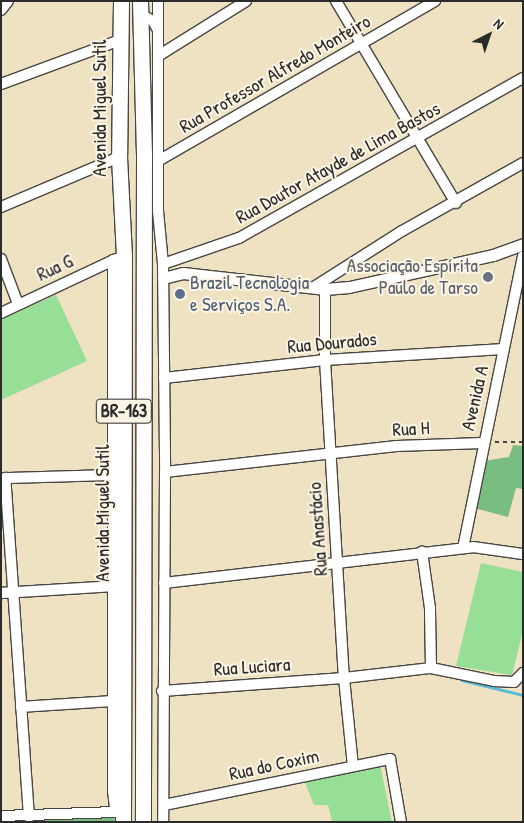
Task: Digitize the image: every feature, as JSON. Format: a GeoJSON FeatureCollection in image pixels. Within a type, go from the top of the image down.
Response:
{"type":"FeatureCollection","features":[{"type":"Feature","properties":{"kind":"main road","name":"Avenida Miguel Sutil"},"geometry":{"type":"LineString","coordinates":[[121,1],[118,258],[121,816]]}},
{"type":"Feature","properties":{"kind":"main road","name":"BR-163"},"geometry":{"type":"LineString","coordinates":[[140,7],[144,158],[143,822]]}},
{"type":"Feature","properties":{"kind":"street"},"geometry":{"type":"LineString","coordinates":[[1,10],[8,1]]}},
{"type":"Feature","properties":{"kind":"street"},"geometry":{"type":"LineString","coordinates":[[158,1],[158,161],[163,264],[165,472],[162,691],[164,822]]}},
{"type":"Feature","properties":{"kind":"street"},"geometry":{"type":"LineString","coordinates":[[158,56],[246,1]]}},
{"type":"Feature","properties":{"kind":"street"},"geometry":{"type":"LineString","coordinates":[[336,1],[456,203]]}},
{"type":"Feature","properties":{"kind":"street","name":"Rua Professor Alfredo Monteiro"},"geometry":{"type":"LineString","coordinates":[[158,161],[362,46],[435,1]]}},
{"type":"Feature","properties":{"kind":"street"},"geometry":{"type":"LineString","coordinates":[[140,7],[153,21],[158,30]]}},
{"type":"Feature","properties":{"kind":"street"},"geometry":{"type":"LineString","coordinates":[[1,84],[120,40]]}},
{"type":"Feature","properties":{"kind":"street","name":"Rua Doutor Atayde de Lima Bastos"},"geometry":{"type":"LineString","coordinates":[[163,264],[239,238],[523,78]]}},
{"type":"Feature","properties":{"kind":"street"},"geometry":{"type":"LineString","coordinates":[[1,207],[119,158]]}},
{"type":"Feature","properties":{"kind":"street"},"geometry":{"type":"LineString","coordinates":[[320,288],[402,231],[456,203],[523,164]]}},
{"type":"Feature","properties":{"kind":"street"},"geometry":{"type":"LineString","coordinates":[[163,278],[183,273],[320,288],[392,278],[493,255],[523,244]]}},
{"type":"Feature","properties":{"kind":"street","name":"Avenida A"},"geometry":{"type":"LineString","coordinates":[[463,548],[482,443],[523,256]]}},
{"type":"Feature","properties":{"kind":"street","name":"Rua G"},"geometry":{"type":"LineString","coordinates":[[1,313],[118,258]]}},
{"type":"Feature","properties":{"kind":"street","name":"Avenida Miguel Sutil"},"geometry":{"type":"LineString","coordinates":[[118,258],[112,701],[113,792],[121,816]]}},
{"type":"Feature","properties":{"kind":"street"},"geometry":{"type":"LineString","coordinates":[[1,259],[18,304]]}},
{"type":"Feature","properties":{"kind":"street","name":"Rua Anastácio"},"geometry":{"type":"LineString","coordinates":[[320,288],[344,678],[353,766]]}},
{"type":"Feature","properties":{"kind":"street","name":"Rua Dourados"},"geometry":{"type":"LineString","coordinates":[[164,378],[325,360],[504,349]]}},
{"type":"Feature","properties":{"kind":"street","name":"Rua H"},"geometry":{"type":"LineString","coordinates":[[165,472],[331,455],[397,446],[482,443]]}},
{"type":"Feature","properties":{"kind":"street"},"geometry":{"type":"LineString","coordinates":[[30,817],[21,707],[6,593],[5,478],[114,475]]}},
{"type":"Feature","properties":{"kind":"street"},"geometry":{"type":"LineString","coordinates":[[164,583],[463,548],[523,554]]}},
{"type":"Feature","properties":{"kind":"street"},"geometry":{"type":"LineString","coordinates":[[422,552],[430,608],[431,668]]}},
{"type":"Feature","properties":{"kind":"street"},"geometry":{"type":"LineString","coordinates":[[6,593],[114,586]]}},
{"type":"Feature","properties":{"kind":"street","name":"Rua Luciara"},"geometry":{"type":"LineString","coordinates":[[162,691],[344,678],[431,668],[514,682],[523,673]]}},
{"type":"Feature","properties":{"kind":"street"},"geometry":{"type":"LineString","coordinates":[[21,707],[112,701]]}},
{"type":"Feature","properties":{"kind":"street","name":"Rua do Coxim"},"geometry":{"type":"LineString","coordinates":[[164,806],[390,759],[401,822]]}},
{"type":"Feature","properties":{"kind":"street"},"geometry":{"type":"LineString","coordinates":[[1,816],[121,816]]}},
{"type":"Feature","properties":{"kind":"path"},"geometry":{"type":"LineString","coordinates":[[482,443],[523,442]]}},
{"type":"Feature","properties":{"kind":"green space"},"geometry":{"type":"Polygon","coordinates":[[[56,295],[87,361],[1,400],[1,320],[56,295]]]}},
{"type":"Feature","properties":{"kind":"green space"},"geometry":{"type":"Polygon","coordinates":[[[513,445],[523,446],[523,489],[516,488],[508,517],[474,508],[483,461],[509,457],[513,445]]]}},
{"type":"Feature","properties":{"kind":"green space"},"geometry":{"type":"Polygon","coordinates":[[[481,563],[523,572],[523,630],[512,675],[456,666],[481,563]]]}},
{"type":"Feature","properties":{"kind":"green space"},"geometry":{"type":"Polygon","coordinates":[[[380,764],[392,822],[332,822],[328,805],[314,805],[304,780],[380,764]]]}},
{"type":"Feature","properties":{"kind":"green space"},"geometry":{"type":"Polygon","coordinates":[[[114,816],[115,822],[1,822],[1,818],[114,816]]]}},
{"type":"Feature","properties":{"kind":"waterway"},"geometry":{"type":"LineString","coordinates":[[462,680],[523,695]]}},
{"type":"Feature","properties":{"kind":"place","name":"Associação Espírita Paulo de Tarso"},"geometry":{"type":"Point","coordinates":[488,277]}},
{"type":"Feature","properties":{"kind":"place","name":"Brazil Tecnologia e Serviços S.A."},"geometry":{"type":"Point","coordinates":[180,294]}}]}
